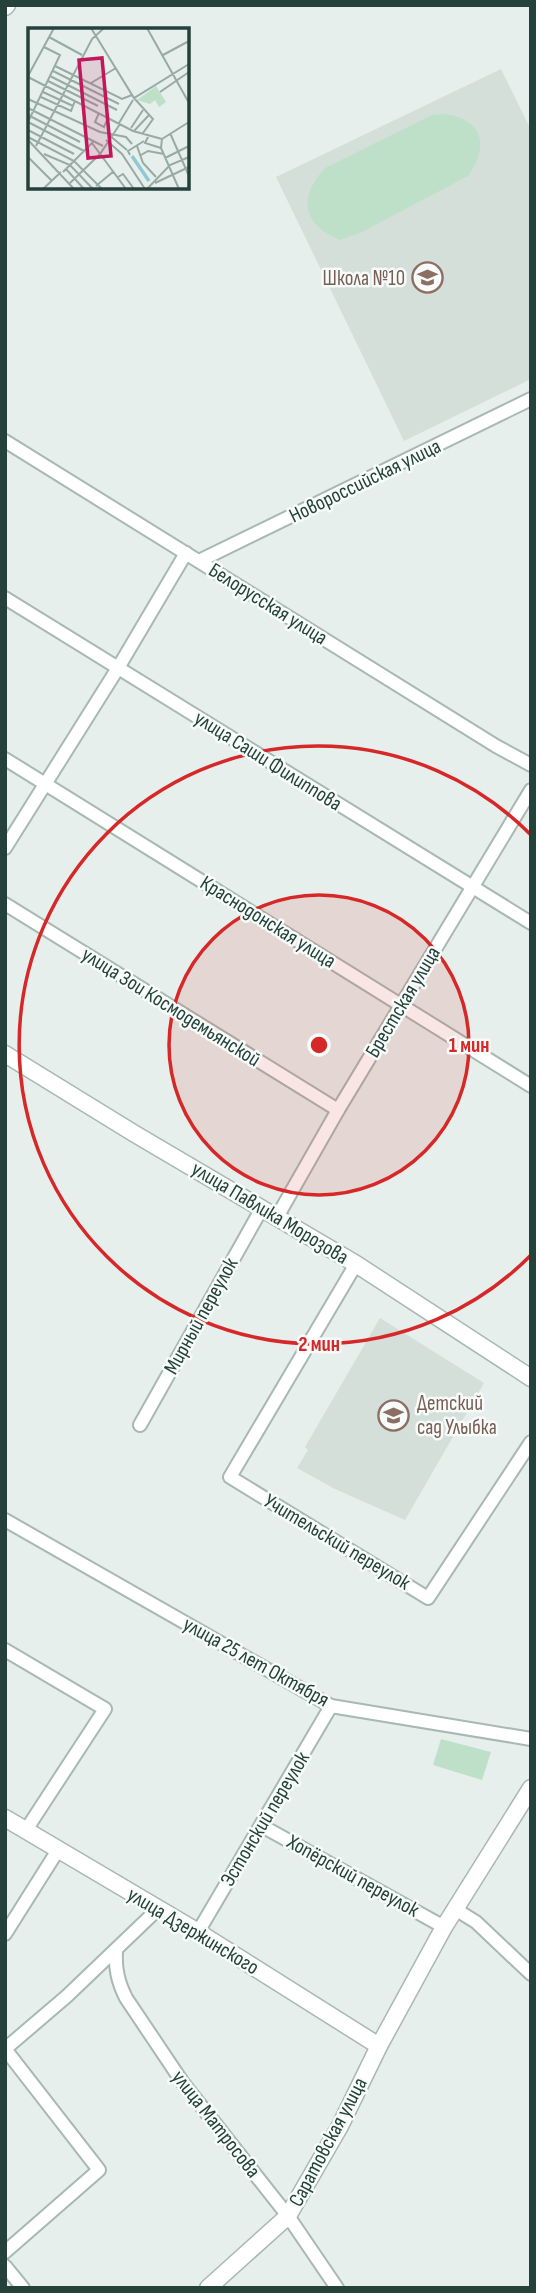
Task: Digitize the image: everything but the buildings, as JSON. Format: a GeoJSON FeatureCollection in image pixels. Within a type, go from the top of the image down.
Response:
{"type":"FeatureCollection","features":[{"type":"Feature","properties":{"kind":"street","name":"Новороссийская улица"},"geometry":{"type":"LineString","coordinates":[[199,561],[531,399]]}},
{"type":"Feature","properties":{"kind":"street","name":"Белорусская улица"},"geometry":{"type":"LineString","coordinates":[[5,441],[496,746],[531,765]]}},
{"type":"Feature","properties":{"kind":"street"},"geometry":{"type":"LineString","coordinates":[[5,848],[118,668],[186,553]]}},
{"type":"Feature","properties":{"kind":"street","name":"улица Саши Филиппова"},"geometry":{"type":"LineString","coordinates":[[5,598],[531,923]]}},
{"type":"Feature","properties":{"kind":"street","name":"Краснодонская улица"},"geometry":{"type":"LineString","coordinates":[[5,759],[531,1086]]}},
{"type":"Feature","properties":{"kind":"street","name":"Брестская улица"},"geometry":{"type":"LineString","coordinates":[[277,1217],[338,1110],[531,790]]}},
{"type":"Feature","properties":{"kind":"street","name":"улица Зои Космодемьянской"},"geometry":{"type":"LineString","coordinates":[[5,904],[338,1110]]}},
{"type":"Feature","properties":{"kind":"street","name":"улица Павлика Морозова"},"geometry":{"type":"LineString","coordinates":[[5,1054],[356,1264],[531,1378]]}},
{"type":"Feature","properties":{"kind":"street","name":"Мирный переулок"},"geometry":{"type":"LineString","coordinates":[[140,1425],[262,1208]]}},
{"type":"Feature","properties":{"kind":"street","name":"Учительский переулок"},"geometry":{"type":"LineString","coordinates":[[356,1264],[230,1477],[428,1598],[531,1442]]}},
{"type":"Feature","properties":{"kind":"street","name":"улица 25 лет Октября"},"geometry":{"type":"LineString","coordinates":[[5,1520],[331,1706],[531,1739]]}},
{"type":"Feature","properties":{"kind":"street"},"geometry":{"type":"LineString","coordinates":[[5,1650],[104,1709],[26,1830]]}},
{"type":"Feature","properties":{"kind":"street","name":"Эстонский переулок"},"geometry":{"type":"LineString","coordinates":[[198,1932],[331,1706]]}},
{"type":"Feature","properties":{"kind":"street","name":"Саратовская улица"},"geometry":{"type":"LineString","coordinates":[[208,2288],[288,2216],[340,2126],[379,2046],[444,1927],[530,1792]]}},
{"type":"Feature","properties":{"kind":"street","name":"улица Дзержинского"},"geometry":{"type":"LineString","coordinates":[[5,1818],[198,1932],[379,2046]]}},
{"type":"Feature","properties":{"kind":"street","name":"Хопёрский переулок"},"geometry":{"type":"LineString","coordinates":[[262,1826],[444,1927]]}},
{"type":"Feature","properties":{"kind":"street"},"geometry":{"type":"LineString","coordinates":[[5,1934],[58,1850]]}},
{"type":"Feature","properties":{"kind":"street"},"geometry":{"type":"LineString","coordinates":[[5,2252],[99,2170],[5,2049],[116,1951],[158,1909]]}},
{"type":"Feature","properties":{"kind":"street"},"geometry":{"type":"LineString","coordinates":[[455,1909],[476,1922],[531,1975]]}},
{"type":"Feature","properties":{"kind":"street","name":"улица Матросова"},"geometry":{"type":"LineString","coordinates":[[116,1951],[115,1968],[126,1998],[183,2083],[288,2216],[337,2288]]}},
{"type":"Feature","properties":{"kind":"street"},"geometry":{"type":"LineString","coordinates":[[5,2266],[23,2288]]}},
{"type":"Feature","properties":{"kind":"shaded area","name":"Школа №10"},"geometry":{"type":"Polygon","coordinates":[[[501,69],[531,130],[531,379],[404,441],[276,177],[501,69]]]}},
{"type":"Feature","properties":{"kind":"shaded area","name":"Детский сад Улыбка"},"geometry":{"type":"Polygon","coordinates":[[[380,1318],[484,1383],[405,1520],[335,1489],[297,1468],[308,1450],[305,1447],[380,1318]]]}},
{"type":"Feature","properties":{"kind":"green space"},"geometry":{"type":"Polygon","coordinates":[[[444,114],[467,122],[475,128],[479,136],[479,154],[468,176],[360,233],[340,240],[327,234],[311,218],[308,200],[311,189],[325,168],[432,115],[444,114]]]}},
{"type":"Feature","properties":{"kind":"green space"},"geometry":{"type":"Polygon","coordinates":[[[441,1739],[491,1752],[482,1780],[433,1765],[441,1739]]]}},
{"type":"Feature","properties":{"kind":"place","name":"Школа №10"},"geometry":{"type":"Point","coordinates":[428,278]}},
{"type":"Feature","properties":{"kind":"place","name":"Детский сад Улыбка"},"geometry":{"type":"Point","coordinates":[394,1415]}}]}
